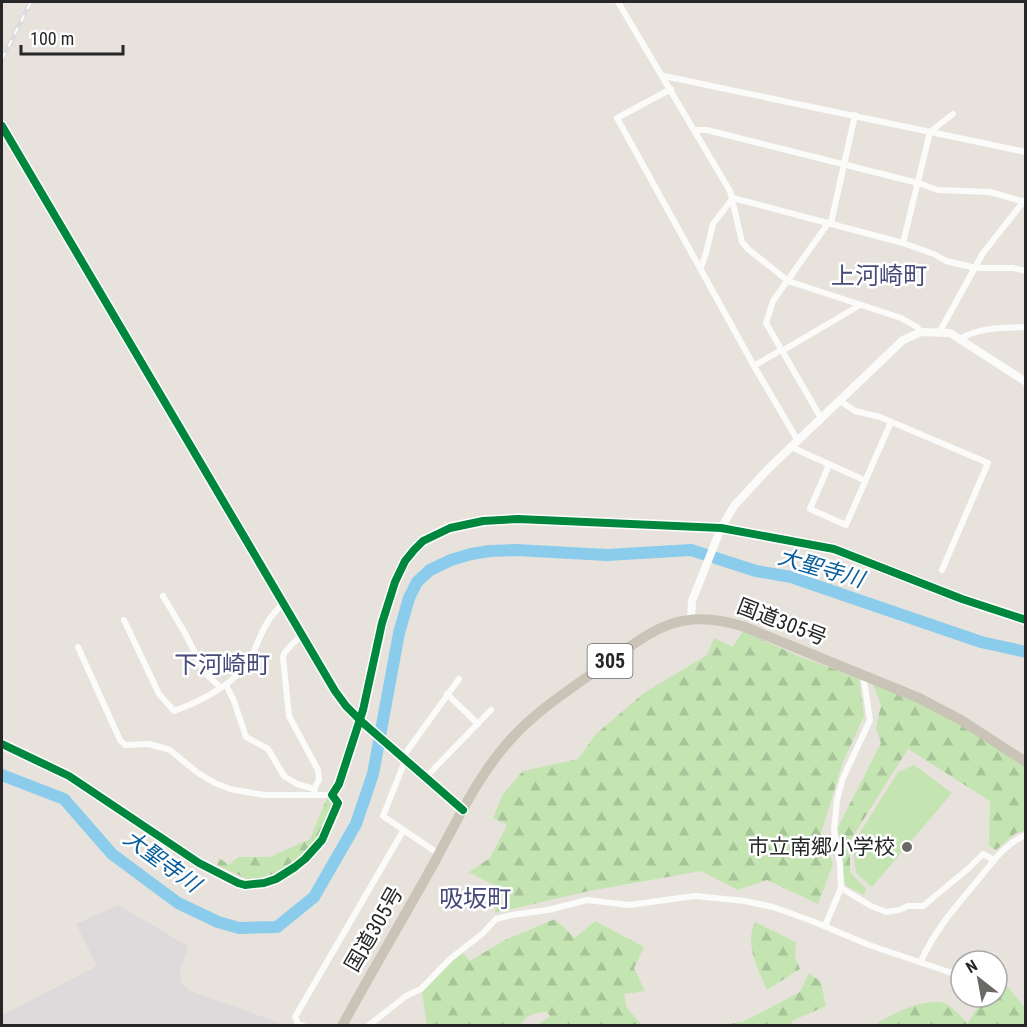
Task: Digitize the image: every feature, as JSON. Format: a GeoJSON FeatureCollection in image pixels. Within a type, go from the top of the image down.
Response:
{"type":"FeatureCollection","features":[{"type":"Feature","properties":{"kind":"highway","name":"国道305号"},"geometry":{"type":"LineString","coordinates":[[342,1026],[463,810],[500,752],[537,714],[646,636],[666,625],[691,619],[716,619],[745,627],[941,709],[1026,762]]}},
{"type":"Feature","properties":{"kind":"street"},"geometry":{"type":"LineString","coordinates":[[618,2],[696,130],[733,198],[742,242],[748,249],[788,281],[901,318],[917,327],[921,332]]}},
{"type":"Feature","properties":{"kind":"street"},"geometry":{"type":"LineString","coordinates":[[664,76],[1026,152]]}},
{"type":"Feature","properties":{"kind":"street"},"geometry":{"type":"LineString","coordinates":[[671,89],[617,118],[798,441]]}},
{"type":"Feature","properties":{"kind":"street"},"geometry":{"type":"LineString","coordinates":[[903,243],[930,132],[953,114]]}},
{"type":"Feature","properties":{"kind":"street"},"geometry":{"type":"LineString","coordinates":[[821,418],[766,323],[773,301],[830,222],[855,115]]}},
{"type":"Feature","properties":{"kind":"street"},"geometry":{"type":"LineString","coordinates":[[2,126],[301,635],[346,706],[404,760],[463,810]]}},
{"type":"Feature","properties":{"kind":"street"},"geometry":{"type":"LineString","coordinates":[[696,130],[707,129],[938,190],[990,192],[1025,201],[983,253],[940,331]]}},
{"type":"Feature","properties":{"kind":"street"},"geometry":{"type":"LineString","coordinates":[[701,267],[713,224],[733,198]]}},
{"type":"Feature","properties":{"kind":"street"},"geometry":{"type":"LineString","coordinates":[[733,198],[903,243],[934,254],[946,261],[976,268],[1013,268],[1026,271]]}},
{"type":"Feature","properties":{"kind":"street"},"geometry":{"type":"LineString","coordinates":[[754,366],[860,305]]}},
{"type":"Feature","properties":{"kind":"street"},"geometry":{"type":"LineString","coordinates":[[960,339],[981,331],[1026,327]]}},
{"type":"Feature","properties":{"kind":"street"},"geometry":{"type":"LineString","coordinates":[[691,619],[692,601],[721,528],[748,490],[893,349],[909,337],[921,332],[950,333],[1026,382]]}},
{"type":"Feature","properties":{"kind":"street"},"geometry":{"type":"LineString","coordinates":[[840,401],[855,411],[891,422],[988,463],[942,570]]}},
{"type":"Feature","properties":{"kind":"street"},"geometry":{"type":"LineString","coordinates":[[829,465],[810,509],[846,525],[891,422]]}},
{"type":"Feature","properties":{"kind":"street"},"geometry":{"type":"LineString","coordinates":[[791,447],[864,480]]}},
{"type":"Feature","properties":{"kind":"street"},"geometry":{"type":"LineString","coordinates":[[163,596],[205,674],[223,686],[234,701],[246,737],[268,749],[284,776],[315,792]]}},
{"type":"Feature","properties":{"kind":"street"},"geometry":{"type":"LineString","coordinates":[[124,620],[159,694],[174,711],[196,703],[231,681],[254,653],[267,621],[283,604]]}},
{"type":"Feature","properties":{"kind":"street"},"geometry":{"type":"LineString","coordinates":[[301,635],[283,657],[286,702],[289,716],[318,770],[319,780],[315,792]]}},
{"type":"Feature","properties":{"kind":"street"},"geometry":{"type":"LineString","coordinates":[[78,647],[124,745],[149,744],[170,750],[198,773],[230,789],[264,795],[315,792],[332,795],[339,784],[359,719]]}},
{"type":"Feature","properties":{"kind":"street"},"geometry":{"type":"LineString","coordinates":[[825,926],[841,888],[835,816],[843,778],[870,720],[864,687],[864,681],[868,677]]}},
{"type":"Feature","properties":{"kind":"street"},"geometry":{"type":"LineString","coordinates":[[439,854],[383,816],[404,760],[459,678]]}},
{"type":"Feature","properties":{"kind":"street"},"geometry":{"type":"LineString","coordinates":[[447,694],[478,724]]}},
{"type":"Feature","properties":{"kind":"street"},"geometry":{"type":"LineString","coordinates":[[425,778],[491,710]]}},
{"type":"Feature","properties":{"kind":"street"},"geometry":{"type":"LineString","coordinates":[[304,1026],[298,1024],[295,1017],[404,831]]}},
{"type":"Feature","properties":{"kind":"street"},"geometry":{"type":"LineString","coordinates":[[921,961],[941,925],[994,860],[1007,846],[1026,836]]}},
{"type":"Feature","properties":{"kind":"street"},"geometry":{"type":"LineString","coordinates":[[841,888],[886,912],[908,906],[922,906],[983,854],[994,860]]}},
{"type":"Feature","properties":{"kind":"street"},"geometry":{"type":"LineString","coordinates":[[368,1026],[406,996],[421,989],[450,958],[482,934],[496,919],[548,910],[587,900],[629,905],[695,896],[754,903],[773,907],[869,945],[949,972]]}},
{"type":"Feature","properties":{"kind":"shaded area"},"geometry":{"type":"Polygon","coordinates":[[[118,905],[188,946],[180,970],[181,982],[188,990],[285,1025],[2,1025],[2,1015],[97,966],[76,924],[118,905]]]}},
{"type":"Feature","properties":{"kind":"green space"},"geometry":{"type":"Polygon","coordinates":[[[743,631],[798,656],[859,678],[864,716],[843,762],[821,833],[833,864],[818,904],[767,880],[738,890],[701,871],[589,891],[495,913],[497,887],[469,872],[490,858],[507,825],[493,818],[503,794],[523,771],[578,759],[596,734],[644,693],[707,655],[714,638],[733,647],[743,631]]]}},
{"type":"Feature","properties":{"kind":"green space"},"geometry":{"type":"Polygon","coordinates":[[[873,684],[954,718],[1025,765],[1025,831],[1016,833],[996,850],[989,846],[990,801],[908,749],[850,841],[850,872],[866,889],[864,895],[845,885],[838,827],[881,743],[876,728],[881,705],[873,684]]]}},
{"type":"Feature","properties":{"kind":"green space"},"geometry":{"type":"Polygon","coordinates":[[[914,765],[952,793],[872,887],[856,873],[853,844],[898,772],[914,765]]]}},
{"type":"Feature","properties":{"kind":"green space"},"geometry":{"type":"Polygon","coordinates":[[[327,798],[335,803],[319,840],[275,878],[251,881],[217,865],[219,858],[229,865],[238,857],[270,857],[310,839],[327,798]]]}},
{"type":"Feature","properties":{"kind":"green space"},"geometry":{"type":"Polygon","coordinates":[[[555,919],[575,938],[595,921],[644,947],[634,968],[645,991],[624,994],[627,1008],[642,1025],[538,1025],[550,1016],[547,1012],[532,1015],[520,1025],[427,1025],[422,992],[462,952],[470,961],[505,940],[555,919]]]}},
{"type":"Feature","properties":{"kind":"green space"},"geometry":{"type":"Polygon","coordinates":[[[755,922],[796,942],[795,957],[800,969],[767,990],[756,965],[752,948],[752,930],[755,922]]]}},
{"type":"Feature","properties":{"kind":"green space"},"geometry":{"type":"Polygon","coordinates":[[[809,973],[821,982],[826,1006],[792,1021],[791,1025],[718,1025],[743,1022],[800,992],[809,973]]]}},
{"type":"Feature","properties":{"kind":"green space"},"geometry":{"type":"Polygon","coordinates":[[[1009,988],[1025,1008],[1025,1025],[875,1025],[899,1012],[930,1002],[946,1004],[949,1009],[955,1010],[968,1023],[977,1009],[1009,1009],[1009,988]]]}},
{"type":"Feature","properties":{"kind":"waterway","name":"大聖寺川"},"geometry":{"type":"LineString","coordinates":[[2,775],[64,799],[112,854],[178,903],[218,922],[239,928],[277,927],[314,897],[356,824],[373,774],[399,633],[409,598],[417,582],[430,570],[451,560],[490,551],[516,550],[607,555],[691,550],[756,571],[791,577],[981,642],[1026,652]]}},
{"type":"Feature","properties":{"kind":"railway"},"geometry":{"type":"LineString","coordinates":[[2,59],[31,2]]}},
{"type":"Feature","properties":{"kind":"cycle path"},"geometry":{"type":"LineString","coordinates":[[2,126],[335,691],[362,722],[463,810]]}},
{"type":"Feature","properties":{"kind":"cycle path"},"geometry":{"type":"LineString","coordinates":[[2,744],[69,776],[199,863],[238,883],[245,885],[264,883],[276,879],[295,867],[322,840],[338,803],[332,795],[339,784],[363,710],[382,623],[395,582],[405,561],[423,541],[450,528],[483,521],[518,519],[721,528],[834,549],[962,599],[1026,620]]}},
{"type":"Feature","properties":{"kind":"place","name":"市立南郷小学校"},"geometry":{"type":"Point","coordinates":[907,847]}},
{"type":"Feature","properties":{"kind":"district","name":"上河崎町"},"geometry":{"type":"Point","coordinates":[879,276]}},
{"type":"Feature","properties":{"kind":"district","name":"下河崎町"},"geometry":{"type":"Point","coordinates":[222,665]}},
{"type":"Feature","properties":{"kind":"district","name":"吸坂町"},"geometry":{"type":"Point","coordinates":[475,899]}}]}
